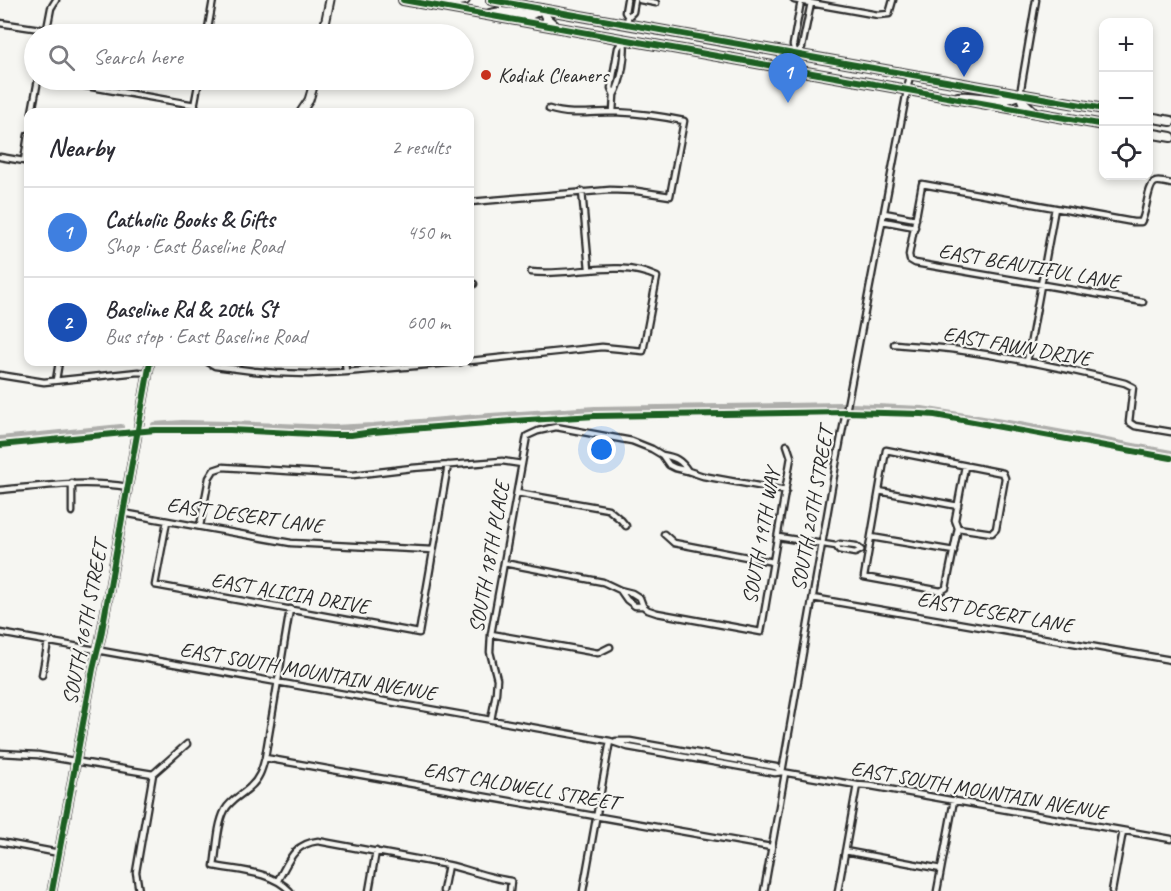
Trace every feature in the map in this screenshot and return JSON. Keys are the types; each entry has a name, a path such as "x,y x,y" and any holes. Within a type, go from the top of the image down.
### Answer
{"main road":[{"path":"325,24 330,0"},
{"path":"402,0 1099,125"},
{"path":"415,2 426,0"},
{"path":"443,0 465,0"},
{"path":"491,0 628,21 796,55 1099,108"},
{"path":"486,15 501,12 530,15 542,9"},
{"path":"542,9 547,19 559,28"},
{"path":"624,39 628,21"},
{"path":"303,108 312,90"},
{"path":"948,98 968,95 1008,100 1020,94"},
{"path":"1020,94 1021,99 1035,113"},
{"path":"1153,118 1171,121"},
{"path":"1153,134 1171,137"},
{"name":"SOUTH 16TH STREET","path":"52,891 149,366"}],"street":[{"path":"48,24 56,0"},
{"path":"209,24 213,0"},
{"path":"627,0 625,12 628,21"},
{"path":"628,21 633,12 635,0"},
{"path":"640,0 656,3"},
{"path":"794,0 878,15 889,14 893,0"},
{"path":"1020,94 1036,0"},
{"path":"796,55 793,45 801,1"},
{"path":"793,70 796,55 802,47 811,3"},
{"path":"0,23 24,28"},
{"path":"797,26 806,27"},
{"path":"614,95 611,88 618,48 624,39"},
{"path":"613,112 614,95 618,87 626,49 624,39"},
{"path":"614,71 621,72"},
{"name":"SOUTH 20TH STREET","path":"764,891 822,544 910,75"},
{"path":"33,108 36,90"},
{"path":"109,90 195,105"},
{"path":"195,108 197,90"},
{"path":"474,202 610,190 670,196 684,121 644,114 561,113 549,109"},
{"path":"0,157 24,161"},
{"path":"883,221 915,227 922,184 1141,222 1145,217 1153,183 1158,181 1171,184"},
{"path":"582,191 589,269"},
{"path":"1027,362 1055,208"},
{"path":"884,213 916,219"},
{"name":"EAST BEAUTIFUL LANE","path":"915,227 909,255 910,260 915,263 1143,302"},
{"path":"474,360 602,346 643,351 657,277 629,269 589,269 544,274 531,272"},
{"name":"EAST FAWN DRIVE","path":"894,344 958,350 1077,371 1125,383 1133,387 1129,422 1135,426 1171,432"},
{"path":"56,380 58,366"},
{"path":"215,366 308,374 415,366"},
{"path":"345,366 346,372"},
{"path":"0,375 39,382 138,372 148,373"},
{"name":"SOUTH 18TH PLACE","path":"491,720 497,679 490,652 491,634 528,435 538,430 556,427 632,441 662,455"},
{"name":"SOUTH 19TH WAY","path":"504,563 603,582 620,590 635,606 643,606 657,613 761,632 791,457 787,445"},
{"path":"958,528 992,533 996,529 1005,478 1003,473 886,450 864,577 941,591 946,588 958,528 955,520 965,466"},
{"path":"662,455 674,457 682,462 688,471"},
{"path":"662,455 669,465 675,468 703,476 786,491"},
{"path":"200,526 209,478 214,470 223,467 354,475 502,461 522,464"},
{"path":"434,550 448,465"},
{"path":"72,483 72,512"},
{"path":"0,490 72,483 102,483 128,487"},
{"path":"879,491 958,506"},
{"path":"517,493 608,509 626,526"},
{"name":"EAST DESERT LANE","path":"123,513 291,543 434,550"},
{"name":"EAST ALICIA DRIVE","path":"167,521 155,585 419,633 434,550"},
{"path":"664,534 674,543 773,562"},
{"path":"778,537 836,546 839,550 847,552 855,553 861,550 868,552"},
{"path":"871,537 954,551"},
{"name":"EAST DESERT LANE","path":"813,598 1171,660"},
{"path":"290,609 261,772 255,781 226,808 221,823 214,866 268,876 278,880 290,891"},
{"name":"EAST SOUTH MOUNTAIN AVENUE","path":"0,633 610,741 630,741 776,767 783,773 954,800 1171,839"},
{"path":"491,634 598,653 610,646"},
{"path":"42,675 48,642"},
{"path":"584,891 610,741"},
{"path":"139,891 136,872 153,774 186,744"},
{"path":"0,753 38,755 153,774"},
{"name":"EAST CALDWELL STREET","path":"265,758 771,847"},
{"path":"838,891 857,785"},
{"path":"937,891 954,800"},
{"path":"1112,891 1123,831"},
{"path":"278,880 298,849 307,843 318,841 467,869 491,878 511,881 510,891"},
{"path":"0,842 59,853"},
{"path":"369,891 376,851"},
{"path":"845,851 940,869"},
{"path":"443,891 448,865"}],"waterway":[{"path":"154,425 182,423 333,428 595,409 843,405"},
{"path":"852,406 922,409 1171,453"},
{"path":"0,439 121,427"}],"cycle path":[{"path":"403,0 1099,124"},
{"path":"491,0 1099,108"},
{"path":"52,891 149,366"},
{"path":"0,445 155,430 230,430 351,435 595,416 846,412 935,415 1171,458"}],"place":[{"name":"Kodiak Cleaners","path":"486,75"},
{"name":"Baseline Rd & 20th St","path":"964,77"},
{"name":"Catholic Books & Gifts","path":"788,103"}]}
